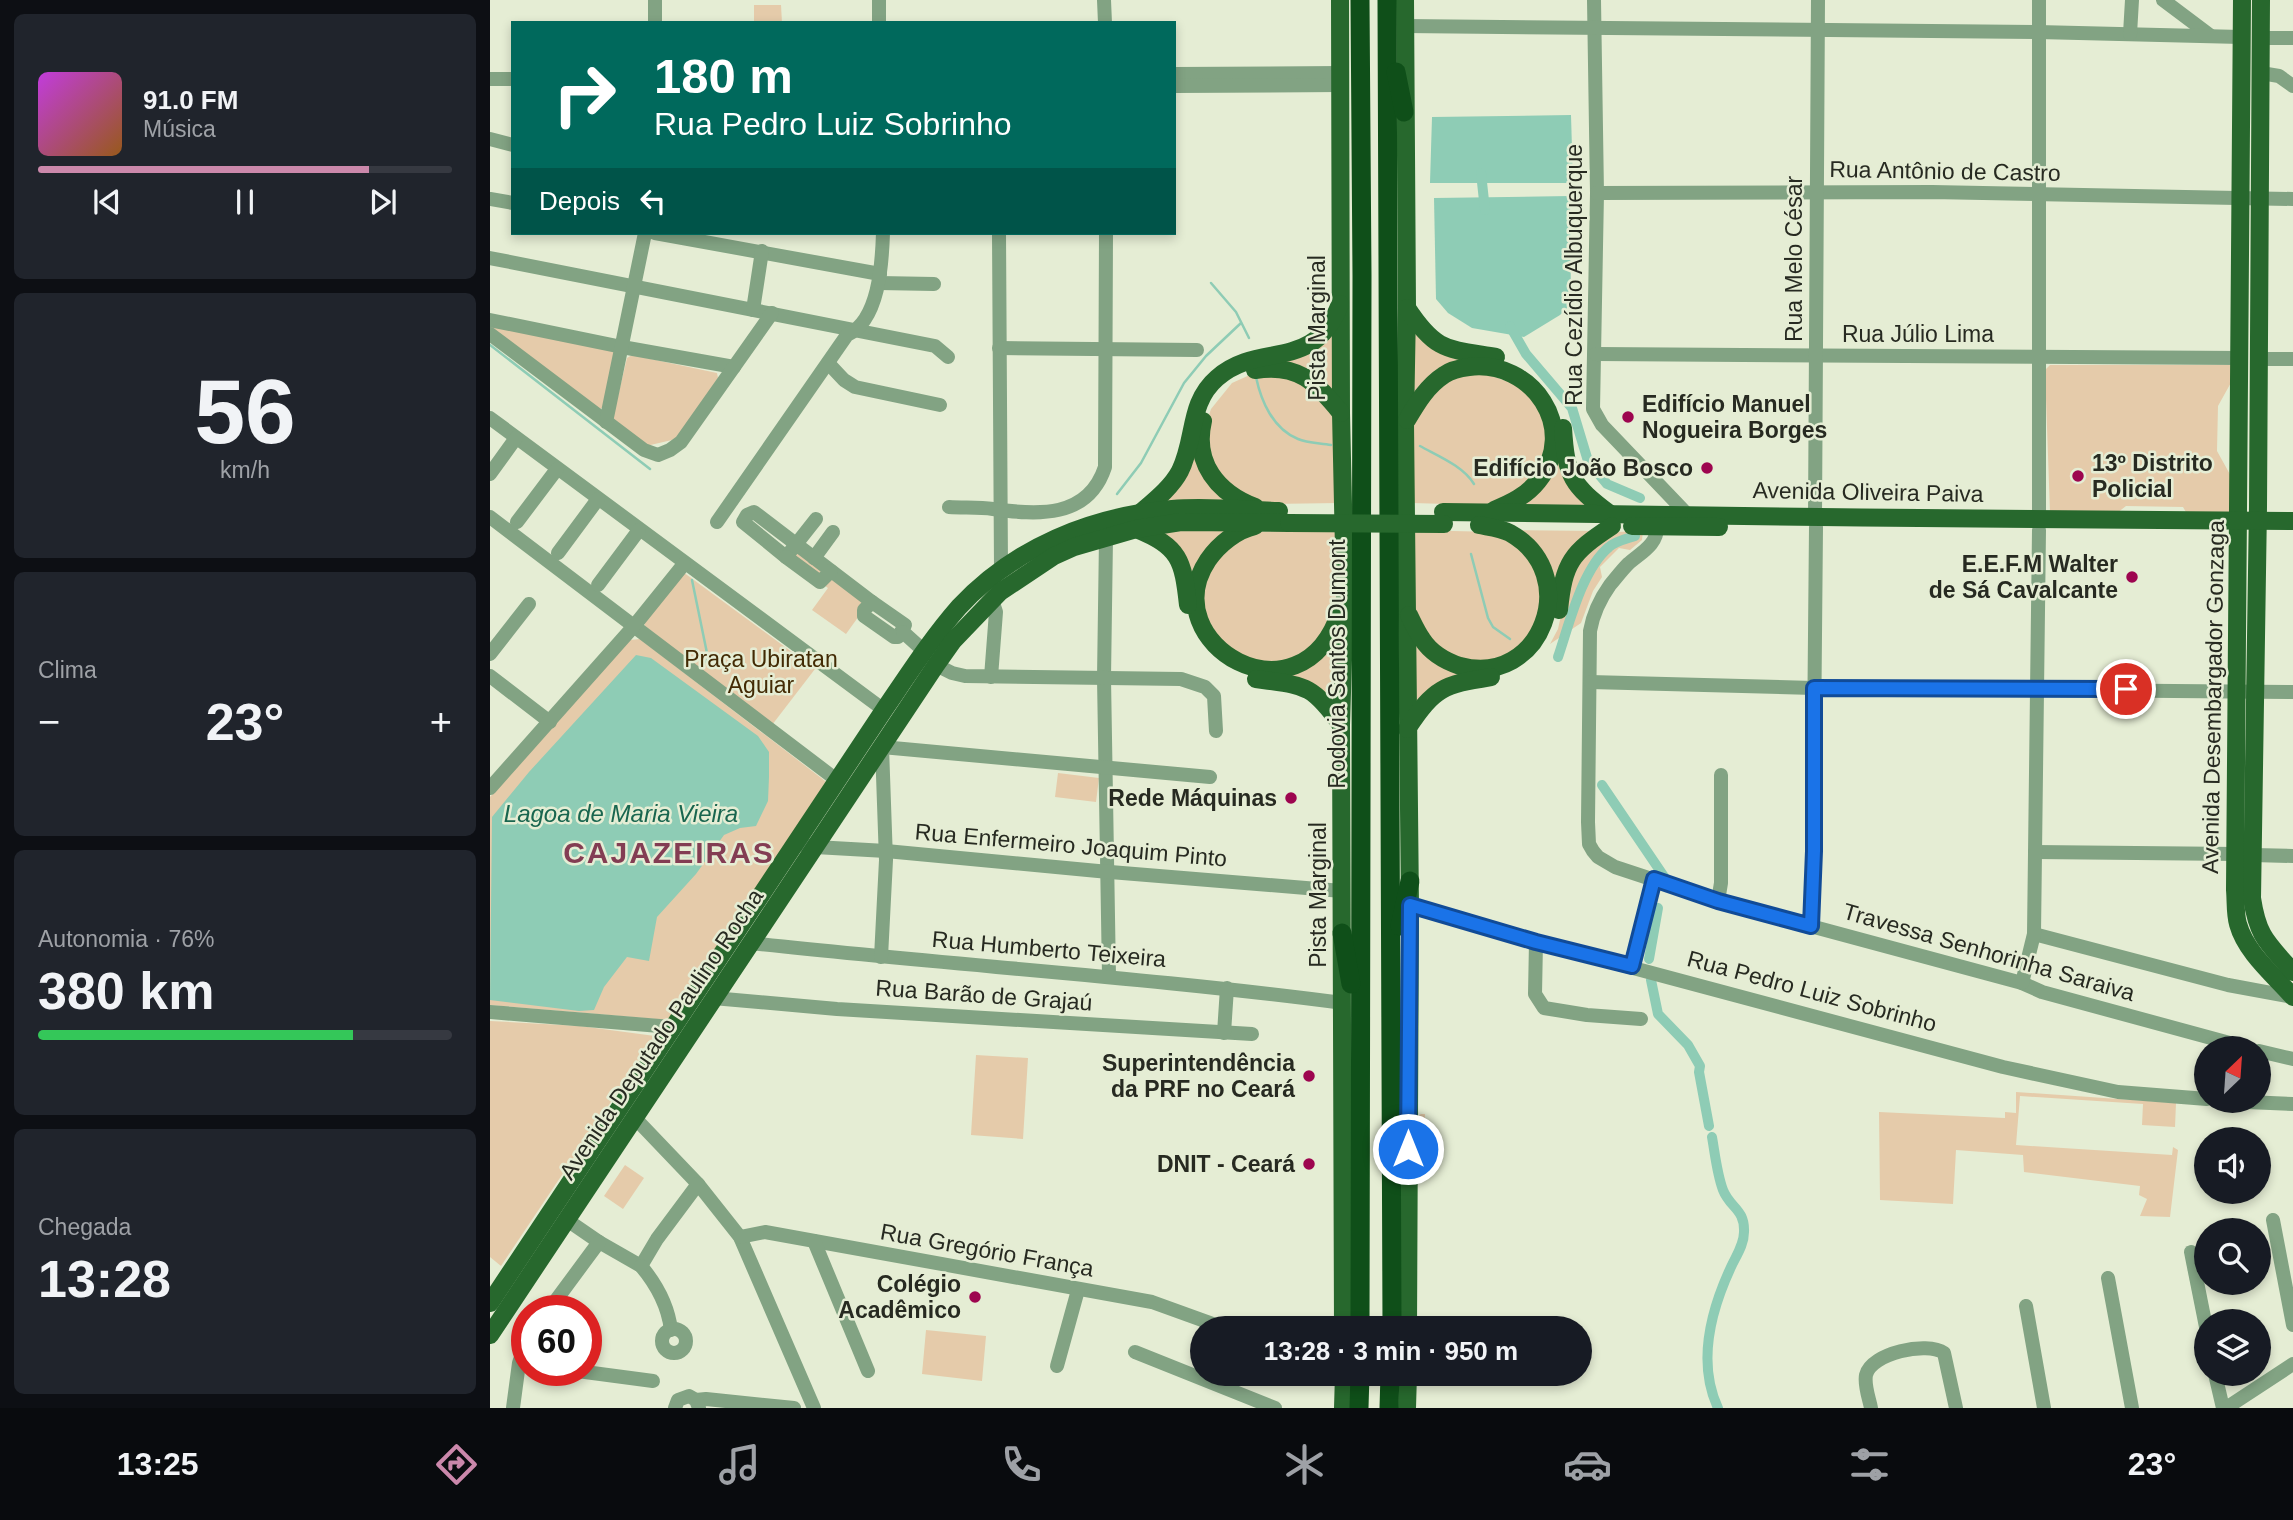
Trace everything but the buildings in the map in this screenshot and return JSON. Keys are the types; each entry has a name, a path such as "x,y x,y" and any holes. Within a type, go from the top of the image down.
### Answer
{"highway":[{"name":"Rodovia Santos Dumont","path":"1360,0 1360,1316"},
{"path":"1387,0 1396,26 1404,112"},
{"path":"1392,1316 1396,26"},
{"path":"1392,950 1410,881"},
{"path":"1342,933 1360,1030"},
{"path":"1348,1316 1360,1266"},
{"path":"1359,1408 1360,1386"},
{"path":"1389,1408 1390,1386"}],"main road":[{"name":"Pista Marginal","path":"1340,0 1345,596 1341,725 1346,1316"},
{"path":"1396,26 1405,0"},
{"name":"Avenida Desembargador Gonzaga","path":"2242,0 2240,198 2258,527 2246,692"},
{"name":"Avenida Desembargador Gonzaga","path":"2262,0 2260,199 2239,526 2246,692 2245,855 2256,922 2264,940 2293,972"},
{"path":"1404,112 1410,881 1408,1316"},
{"path":"1341,725 1324,701 1306,687 1241,676 1212,657 1200,644 1193,628 1187,604 1185,573 1180,561 1168,544 1138,521 1180,470 1196,407 1213,382 1236,365 1291,353 1311,343 1331,325 1343,298"},
{"path":"1407,308 1436,343 1462,353 1507,359 1538,378 1559,409 1565,460 1573,480 1611,520 1571,560 1563,575 1555,624 1540,651 1507,673 1461,681 1442,689 1427,701 1407,729"},
{"path":"1405,423 1433,383 1448,372 1478,366 1515,374 1544,401 1550,415 1553,435 1550,459 1538,481 1525,494 1483,519"},
{"path":"1342,413 1312,381 1301,374 1275,367 1240,374 1212,398 1204,416 1200,443 1206,465 1225,492 1266,517 1223,543 1211,555 1202,569 1198,586 1198,608 1204,629 1217,648 1238,663 1261,670 1277,669 1299,664 1316,653 1334,629 1345,596"},
{"name":"Avenida Deputado Paulino Rocha","path":"490,1303 884,710 930,658 953,641 988,603 1021,576 1054,556 1106,538 1138,521 1173,509 1290,518 1444,518"},
{"name":"Avenida Oliveira Paiva","path":"1444,518 1611,520 1687,514 1815,522"},
{"path":"1407,611 1429,648 1445,660 1463,666 1482,669 1497,666 1514,659 1529,647 1547,616 1547,580 1537,559 1519,540 1483,519"},
{"name":"Avenida Oliveira Paiva","path":"1611,520 1657,526 1815,522 2239,526 2293,533"},
{"name":"Avenida Deputado Paulino Rocha","path":"490,1335 882,747 962,605 1001,569 1062,534 1094,523 1138,521"},
{"name":"Avenida Oliveira Paiva","path":"2258,527 2293,521"},
{"name":"Avenida Desembargador Gonzaga","path":"2245,855 2235,890 2238,925 2253,950 2293,997"},
{"path":"621,1104 634,1117"},
{"path":"1343,1408 1344,1386"},
{"path":"1407,1408 1408,1386"}],"street":[{"path":"655,0 655,21"},
{"path":"879,0 879,21"},
{"path":"1104,0 1105,21"},
{"name":"Rua Cezídio Albuquerque","path":"1594,0 1597,193 1594,409 1596,417 1687,514"},
{"name":"Rua Melo César","path":"1811,926 1818,357 1818,0"},
{"path":"2022,984 2034,934 2039,690 2039,0"},
{"path":"2130,34 2132,0"},
{"path":"2163,0 2211,36"},
{"path":"1396,26 2038,32 2241,37"},
{"path":"2261,38 2293,38"},
{"path":"2260,73 2279,76 2293,86"},
{"path":"1176,74 1341,79"},
{"path":"490,79 511,79"},
{"path":"1176,86 1341,79"},
{"path":"490,139 511,144"},
{"name":"Rua Antônio de Castro","path":"1597,193 1816,192 2293,199"},
{"path":"490,199 511,204"},
{"path":"606,422 645,235"},
{"path":"667,235 762,251 879,279 934,284"},
{"path":"717,522 847,335 858,330 868,313 879,279 883,235"},
{"path":"999,235 1001,569"},
{"path":"948,507 1059,511 1084,498 1099,481 1105,467 1106,235"},
{"path":"753,310 762,251"},
{"path":"490,258 934,346 948,357"},
{"path":"490,334 606,422 652,454 658,455 670,450 690,432 772,313"},
{"path":"490,320 734,367"},
{"path":"999,348 1197,349"},
{"name":"Rua Júlio Lima","path":"1596,354 2293,359"},
{"path":"828,363 855,387 940,405"},
{"path":"490,418 884,710"},
{"path":"490,474 516,438"},
{"path":"517,522 558,469"},
{"path":"558,553 598,499"},
{"path":"831,571 820,582 744,524 747,515 754,512 904,624 902,632 930,658 952,673 991,677 1181,679 1205,687 1214,696 1216,730"},
{"path":"490,518 838,781"},
{"path":"786,557 816,519"},
{"path":"1657,526 1654,540 1626,566 1600,600 1590,631 1589,845 1606,863 1718,901 1721,883 1721,775"},
{"path":"598,585 639,530"},
{"path":"814,558 833,531"},
{"path":"1106,538 1104,678 1109,976"},
{"path":"490,788 634,626 684,564"},
{"path":"988,603 994,606 996,612 991,677"},
{"path":"490,654 529,604"},
{"path":"490,676 550,722"},
{"path":"1590,682 1814,688 2293,692"},
{"path":"881,957 886,851 882,747 1210,777"},
{"name":"Rua Enfermeiro Joaquim Pinto","path":"797,843 815,847 1342,891"},
{"path":"2035,852 2293,856"},
{"path":"1632,966 1654,879"},
{"name":"Travessa Senhorinha Saraiva","path":"1718,901 2204,1036"},
{"name":"Rua Pedro Luiz Sobrinho","path":"1410,905 1536,942 2003,1067 2132,1094 2194,1099"},
{"path":"2034,934 2228,985 2293,997"},
{"path":"1536,942 1535,994 1544,1008 1587,1016 1641,1019"},
{"name":"Rua Humberto Teixeira","path":"750,943 1109,976 1343,1003"},
{"path":"1224,1032 1227,988"},
{"name":"Rua Barão de Grajaú","path":"713,998 837,1009 1252,1034"},
{"path":"490,1012 672,1027"},
{"path":"2272,1054 2293,1059"},
{"path":"2272,1103 2293,1104"},
{"path":"634,1117 698,1184 740,1237 814,1408"},
{"path":"641,1266 657,1239 698,1184"},
{"path":"566,1220 641,1266 662,1295 669,1312 671,1330"},
{"path":"2273,1220 2293,1325"},
{"name":"Rua Gregório França","path":"740,1237 765,1232 1152,1302 1191,1316"},
{"path":"814,1241 868,1371"},
{"path":"560,1295 599,1242"},
{"path":"2191,1252 2202,1309"},
{"path":"2108,1278 2132,1408"},
{"path":"1057,1366 1078,1290"},
{"path":"2026,1306 2044,1408"},
{"path":"1871,1408 1866,1379 1869,1368 1889,1355 1927,1347 1944,1353 1956,1408"},
{"path":"1135,1352 1275,1408"},
{"path":"2218,1386 2224,1408 2293,1364"},
{"path":"602,1374 653,1381"},
{"path":"513,1408 518,1386"},
{"path":"675,1408 681,1398 689,1396 697,1404 706,1399 794,1408"}],"green space":[{"path":"754,5 781,5 782,21 754,21"},
{"path":"1337,319 1337,404 1319,381 1293,366 1264,362 1239,369 1218,384 1204,405 1197,430 1199,457 1212,482 1236,503 1154,505 1165,495 1186,466 1200,408 1209,390 1227,374 1245,365 1254,363 1283,359 1307,350 1324,337"},
{"path":"490,323 615,351 604,406 598,411 490,329"},
{"path":"1415,327 1508,363 1530,375 1545,391 1596,508 1512,507 1539,487 1551,408 1475,360 1410,405"},
{"path":"632,355 717,373 718,378 680,436 646,446 614,423 613,417 627,358"},
{"path":"2050,365 2233,365 2233,379 2218,406 2217,451 2232,478 2232,512 2187,514 2183,507 2126,506 2117,513 2050,512 2045,370"},
{"path":"1472,369 1529,389 1548,429 1544,463 1514,497 1483,505 1412,503 1410,431 1429,391"},
{"path":"1252,374 1295,376 1334,414 1339,503 1268,504 1238,494 1209,461 1208,418 1211,409 1232,383"},
{"path":"1235,528 1203,559 1192,592 1198,623 1216,650 1244,668 1276,673 1308,662 1338,631 1338,712 1324,695 1309,685 1293,679 1243,671 1227,664 1205,643 1193,619 1183,556 1177,546 1155,531"},
{"path":"1338,529 1337,604 1313,650 1270,666 1226,650 1203,611 1201,599 1209,566 1249,532"},
{"path":"1411,530 1495,532 1514,541 1540,573 1542,616 1517,652 1475,664 1436,648 1413,614"},
{"path":"1512,530 1597,531 1579,544 1568,558 1561,573 1552,620 1546,635 1535,650 1519,663 1504,670 1457,679 1442,686 1426,697 1411,715 1412,632 1423,647 1437,659 1461,671 1485,672 1508,666 1528,652 1543,633 1552,611 1553,586 1541,555"},
{"path":"1643,531 1642,540 1630,550 1619,548 1600,567 1602,577 1593,591 1581,623 1550,644 1558,629 1572,566 1616,532"},
{"path":"797,549 869,602 846,634 812,610 828,588 789,560"},
{"name":"Praça Ubiratan Aguiar","path":"683,572 815,669 772,725 645,626 643,620"},
{"name":"Lagoa de Maria Vieira","path":"640,639 829,784 668,1020 490,1005 490,797 630,640"},
{"path":"1058,773 1099,778 1096,802 1055,797"},
{"path":"490,1021 580,1026 655,1036 501,1266 490,1257"},
{"path":"976,1055 1028,1058 1023,1139 971,1135"},
{"path":"2016,1092 2176,1103 2175,1127 2142,1125 2143,1104 2020,1096 2016,1145 2172,1155 2173,1147 2178,1150 2170,1217 2140,1216 2147,1199 2139,1195 2140,1186 2024,1172 2023,1155 1956,1150 1953,1204 1880,1200 1879,1112 2005,1118 2005,1112 2016,1113"},
{"path":"1425,1114 1422,1176 1412,1175 1412,1121"},
{"path":"625,1165 644,1178 623,1209 604,1196"},
{"path":"926,1330 986,1336 982,1381 922,1374"}],"water":[{"path":"1571,115 1573,183 1430,183 1432,117"},
{"path":"1570,196 1571,304 1560,315 1524,337 1472,328 1448,313 1436,299 1434,198"},
{"name":"Lagoa de Maria Vieira","path":"636,655 651,658 758,736 769,752 768,801 756,826 740,828 724,835 696,874 657,917 649,961 627,957 604,987 594,1010 579,1011 490,1000 492,817 529,772"}],"waterway":[{"path":"1481,173 1485,210"},
{"path":"1211,283 1236,312 1249,338"},
{"path":"1117,494 1141,463 1184,383 1206,356 1241,323"},
{"path":"1510,326 1526,354 1572,408 1588,461 1607,484 1640,498"},
{"path":"490,345 650,469"},
{"path":"1256,377 1265,405 1282,428 1302,440 1331,445"},
{"path":"1420,446 1457,467 1474,484"},
{"path":"1558,657 1591,569 1609,547 1635,536"},
{"path":"1471,554 1488,618 1493,627 1510,639"},
{"path":"692,580 708,658 706,662"},
{"path":"1602,785 1665,878"},
{"path":"1649,959 1658,908"},
{"path":"1651,980 1658,1014 1688,1045 1700,1066 1709,1126"},
{"path":"1712,1137 1723,1190 1740,1213 1744,1224 1744,1237 1718,1301 1709,1337 1708,1373 1718,1408"}],"place":[{"name":"Edifício Manuel Nogueira Borges","path":"1628,417"},
{"name":"Edifício João Bosco","path":"1707,468"},
{"name":"13º Distrito Policial","path":"2078,476"},
{"name":"E.E.F.M Walter de Sá Cavalcante","path":"2132,577"},
{"name":"Rede Máquinas","path":"1291,798"},
{"name":"Superintendência da PRF no Ceará","path":"1309,1076"},
{"name":"DNIT - Ceará","path":"1309,1164"},
{"name":"Colégio Acadêmico","path":"975,1297"}],"district":[{"name":"CAJAZEIRAS","path":"669,852"}],"route":[{"path":"1408,1149 1410,905 1536,942 1632,966 1654,879 1718,901 1811,926 1814,688 2126,689"}]}
